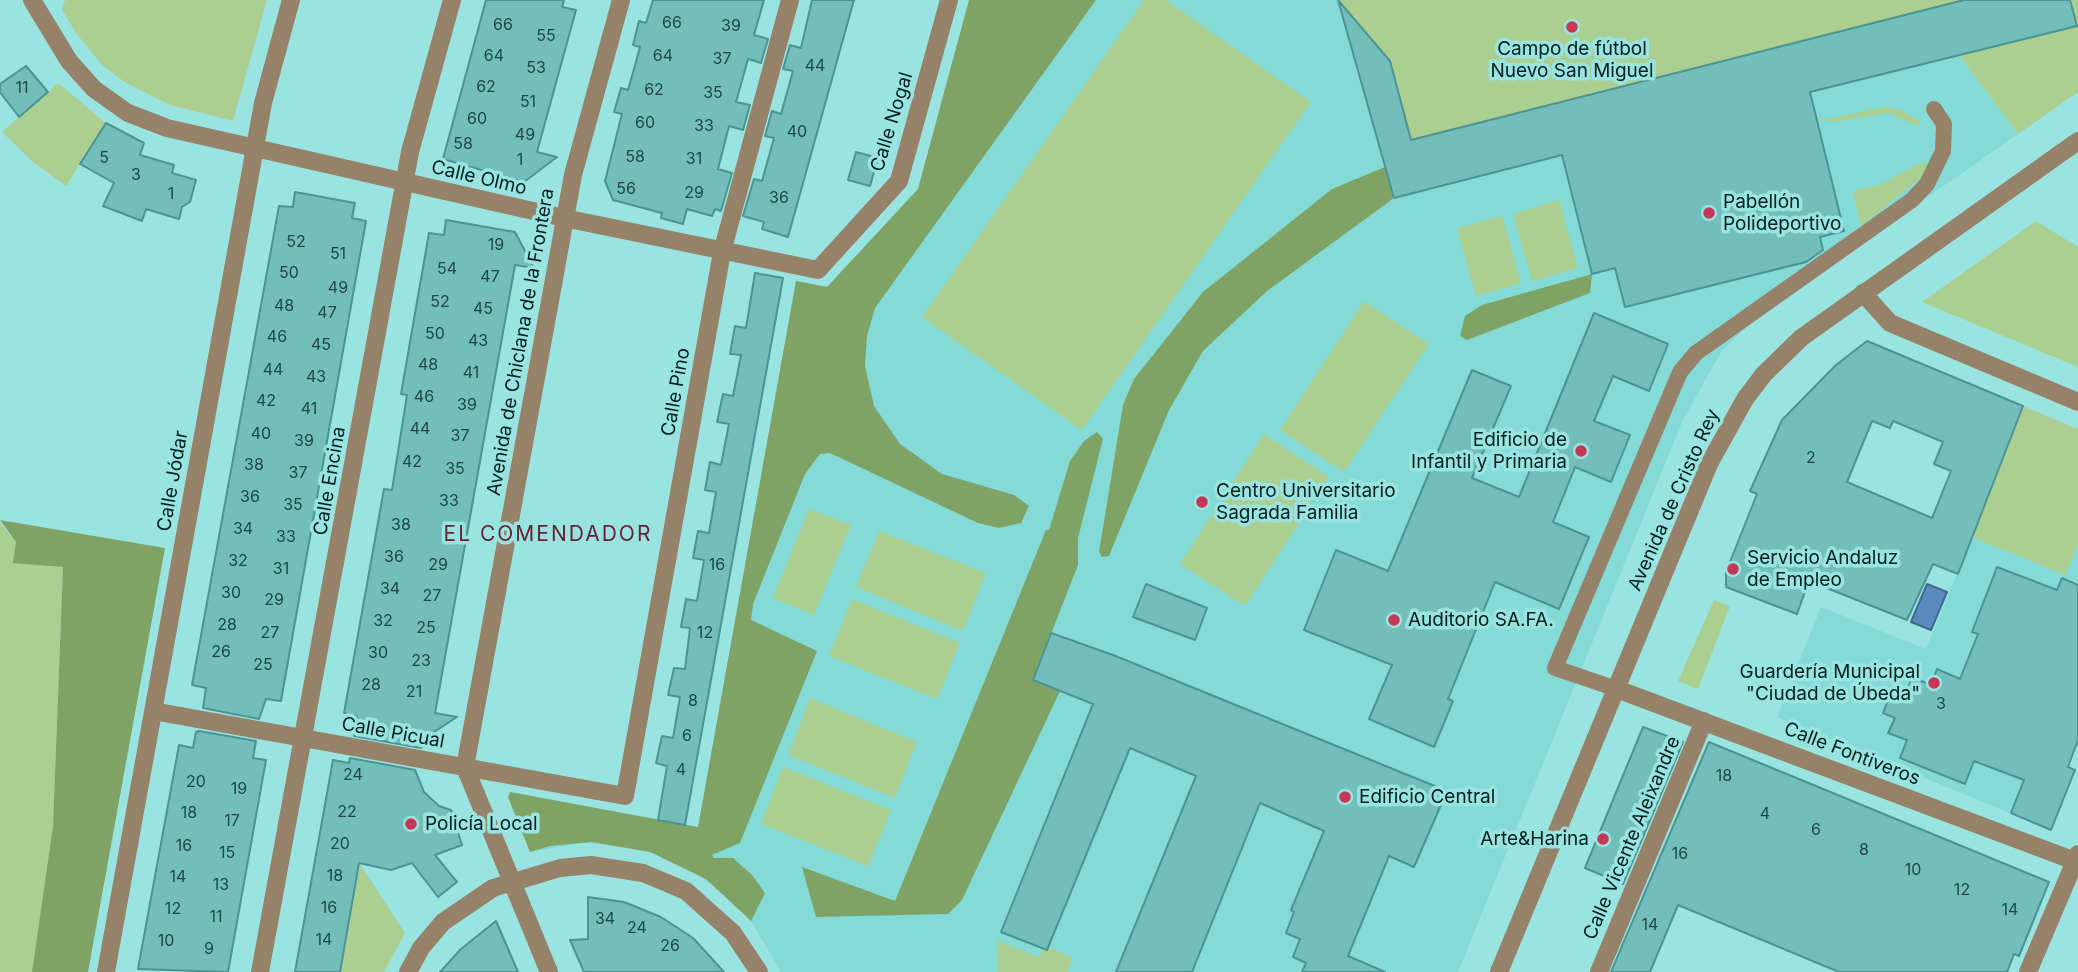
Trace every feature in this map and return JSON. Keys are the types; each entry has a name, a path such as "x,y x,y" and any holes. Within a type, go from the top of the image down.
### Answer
{"street":[{"name":"Calle Jódar","path":"106,972 263,103 291,0"},
{"name":"Calle Encina","path":"260,972 410,152 452,0"},
{"name":"Avenida de Chiclana de la Frontera","path":"466,767 564,218 621,0"},
{"name":"Calle Pino","path":"625,796 722,252 790,0"},
{"name":"Calle Nogal","path":"818,270 900,181 949,0"},
{"name":"Calle Olmo","path":"37,3 69,61 94,89 128,113 167,128 564,218 818,270"},
{"name":"Avenida de Cristo Rey","path":"1499,972 1614,688 1709,464 1738,410 1781,356 1863,293 2078,141"},
{"path":"1863,293 1891,323 2078,402"},
{"name":"Calle Fontiveros","path":"1614,688 2077,858"},
{"name":"Calle Picual","path":"153,711 625,796"},
{"name":"Calle Vicente Aleixandre","path":"1599,972 1704,721"},
{"path":"466,767 549,972"},
{"path":"2028,972 2077,858"},
{"path":"408,972 421,948 443,922 493,888 560,868 591,865 620,867 665,880 707,907 733,933 759,972"}],"lane":[{"path":"1614,688 1555,668 1679,372 1696,353 1912,200 1927,184 1943,151 1944,124 1934,109"}],"shaded area":[{"name":"Centro Universitario Sagrada Familia","path":"969,0 1339,0 1347,33 1959,55 2018,134 1760,314 1721,352 1683,420 1458,972 781,972 751,921 727,896 691,870 659,855 615,844 581,843 530,852 508,797 510,792 698,827 796,281 827,287 918,189"},
{"name":"Guardería Municipal \"Ciudad de Úbeda\"","path":"1972,537 2065,574 2078,545 2078,740 2068,766 2075,770 2051,830 1777,717 1821,607 1926,649"},
{"path":"1927,584 1947,592 1931,630 1911,622"}],"green space":[{"path":"65,0 267,0 233,121 170,105 126,83 102,65 76,33 62,10"},
{"path":"969,0 1096,0 875,308 867,336 865,366 874,406 900,444 942,474 1014,495 1029,506 1021,523 999,528 978,523 830,453 820,454 805,474 753,604 751,620 817,651 740,843 712,855 714,858 733,858 752,875 765,893 751,921 706,879 650,852 591,842 550,846 530,852 508,797 510,792 698,827 796,281 827,287 918,189"},
{"path":"1144,0 1166,0 1311,102 1082,430 922,317"},
{"path":"1339,0 2078,0 2078,92 2018,134 1959,55 1394,198"},
{"path":"58,83 106,123 66,186 33,162 2,132"},
{"path":"1884,107 1902,110 1922,123 1918,126 1889,113 1831,122 1817,121"},
{"path":"1923,162 1928,166 1923,176 1861,226 1853,191 1879,185"},
{"path":"1385,167 1394,198 1267,291 1203,351 1169,410 1109,556 1102,557 1099,552 1123,405 1134,379 1203,292 1332,189"},
{"path":"1559,200 1578,268 1532,281 1513,214"},
{"path":"1502,216 1521,283 1476,296 1457,228"},
{"path":"2036,221 2078,247 2078,367 1922,302"},
{"path":"1592,274 1590,293 1467,340 1460,336 1465,316 1482,305"},
{"path":"1364,301 1429,344 1344,472 1280,430"},
{"path":"2023,406 2078,429 2078,545 2065,575 1972,537"},
{"path":"1097,432 1103,439 1078,538 1078,565 1033,680 1060,691 962,900 948,914 816,917 802,867 895,901 1046,530 1049,530 1070,461 1084,441"},
{"path":"1264,434 1329,477 1245,606 1180,564"},
{"path":"809,509 851,525 814,615 773,598"},
{"path":"0,520 165,548 88,972 32,972 53,826 63,567 13,563 16,542"},
{"path":"0,523 16,542 63,567 53,826 32,972 0,972"},
{"path":"879,531 986,573 963,631 856,587"},
{"path":"852,599 960,643 937,699 829,656"},
{"path":"1714,600 1730,606 1698,689 1678,681"},
{"path":"810,698 917,742 895,798 788,755"},
{"path":"783,767 891,810 868,866 761,824"},
{"path":"360,864 405,933 384,972 340,972"},
{"path":"997,940 1039,957 1043,948 1047,950 1048,947 1073,958 1067,972 998,972"}],"building":[{"path":"486,0 564,0 562,7 576,10 537,152 557,157 524,182 443,159"},
{"path":"653,0 764,0 754,35 768,39 761,63 748,59 736,102 750,105 743,130 729,126 718,169 732,173 721,211 715,209 712,216 687,209 683,224 661,218 662,213 613,200 605,181 622,114 614,112 621,88 628,90 634,69 640,47 633,45 639,21 646,23"},
{"path":"812,0 854,0 788,237 762,229 764,222 743,216 754,179 762,181 774,138 765,136 772,111 781,114 793,71 783,69 790,45 801,48"},
{"path":"1338,0 1390,61 1411,140 1964,0 2070,0 2077,26 1810,92 1844,231 1820,237 1823,250 1806,262 1625,307 1615,268 1592,274 1562,155 1394,198"},
{"path":"26,66 48,92 19,117 0,92 0,84"},
{"path":"106,123 144,143 140,155 174,165 172,173 196,180 190,202 182,207 179,219 146,209 142,221 103,206 114,183 80,164"},
{"path":"856,152 878,158 870,186 848,180"},
{"path":"295,192 355,203 352,218 366,221 281,701 266,699 259,719 203,708 206,688 192,685 279,206 293,207"},
{"path":"446,220 515,232 534,268 515,265 435,713 457,717 434,732 421,748 354,736 357,716 344,713 384,489 392,490 407,395 401,394 429,233 444,235"},
{"path":"755,273 783,278 685,825 658,820 667,766 656,763 662,736 673,738 680,697 668,695 674,668 685,669 690,628 681,627 686,599 697,601 704,560 693,558 698,531 709,533 716,492 705,490 710,462 721,465 729,424 717,422 723,394 733,396 741,355 730,354 735,326 746,328"},
{"path":"1594,313 1668,344 1649,391 1613,376 1594,421 1630,435 1611,482 1575,467 1553,522 1589,537 1559,609 1495,582 1448,699 1453,701 1434,747 1369,719 1392,665 1304,630 1336,550 1388,571 1472,370 1511,386 1472,478 1519,497"},
{"path":"1867,341 2023,406 1958,574 1933,564 1907,620 1809,581 1797,614 1726,587 1726,572 1757,494 1750,491 1782,420 1836,365","holes":["1872,421 1890,428 1893,421 1943,442 1934,464 1951,471 1932,518 1847,482"]},
{"path":"1997,567 2057,590 2062,578 2078,585 2078,740 2068,767 2075,770 2051,830 2011,813 2024,780 1974,761 1965,784 1900,758 1907,740 1888,733 1895,718 1883,713 1893,687 1906,693 1912,677 1931,685 1937,669 1960,679 1978,634 1972,632"},
{"path":"1146,584 1207,608 1195,640 1133,617"},
{"path":"1051,633 1113,655 1447,791 1414,867 1389,856 1348,956 1385,972 1302,972 1306,963 1293,957 1300,939 1286,933 1294,912 1291,910 1324,831 1260,803 1192,972 1116,972 1196,776 1130,748 1047,950 1001,932 1093,704 1033,680"},
{"path":"1643,727 1683,742 1623,884 1585,868"},
{"path":"196,732 256,741 253,758 266,760 228,972 138,969 179,745 193,748"},
{"path":"1709,742 2049,882 2019,956 2014,954 2007,972 1839,972 1678,905 1650,972 1611,972"},
{"path":"350,758 415,770 424,792 439,806 451,810 462,845 435,855 457,882 438,897 412,863 391,870 359,863 340,972 295,972 333,760 349,763"},
{"path":"588,897 624,902 661,917 693,938 724,972 584,972 570,940 588,939"},
{"path":"496,921 518,972 440,972 461,949"}],"place":[{"name":"Campo de fútbol Nuevo San Miguel","path":"1572,27"},
{"name":"Pabellón Polideportivo","path":"1709,213"},
{"name":"Edificio de Infantil y Primaria","path":"1581,451"},
{"name":"Centro Universitario Sagrada Familia","path":"1202,502"},
{"name":"Servicio Andaluz de Empleo","path":"1733,569"},
{"name":"Auditorio SA.FA.","path":"1394,620"},
{"name":"Guardería Municipal \"Ciudad de Úbeda\"","path":"1934,683"},
{"name":"Edificio Central","path":"1345,797"},
{"name":"Policía Local","path":"411,824"},
{"name":"Arte&Harina","path":"1603,839"}],"district":[{"name":"EL COMENDADOR","path":"548,535"}]}
